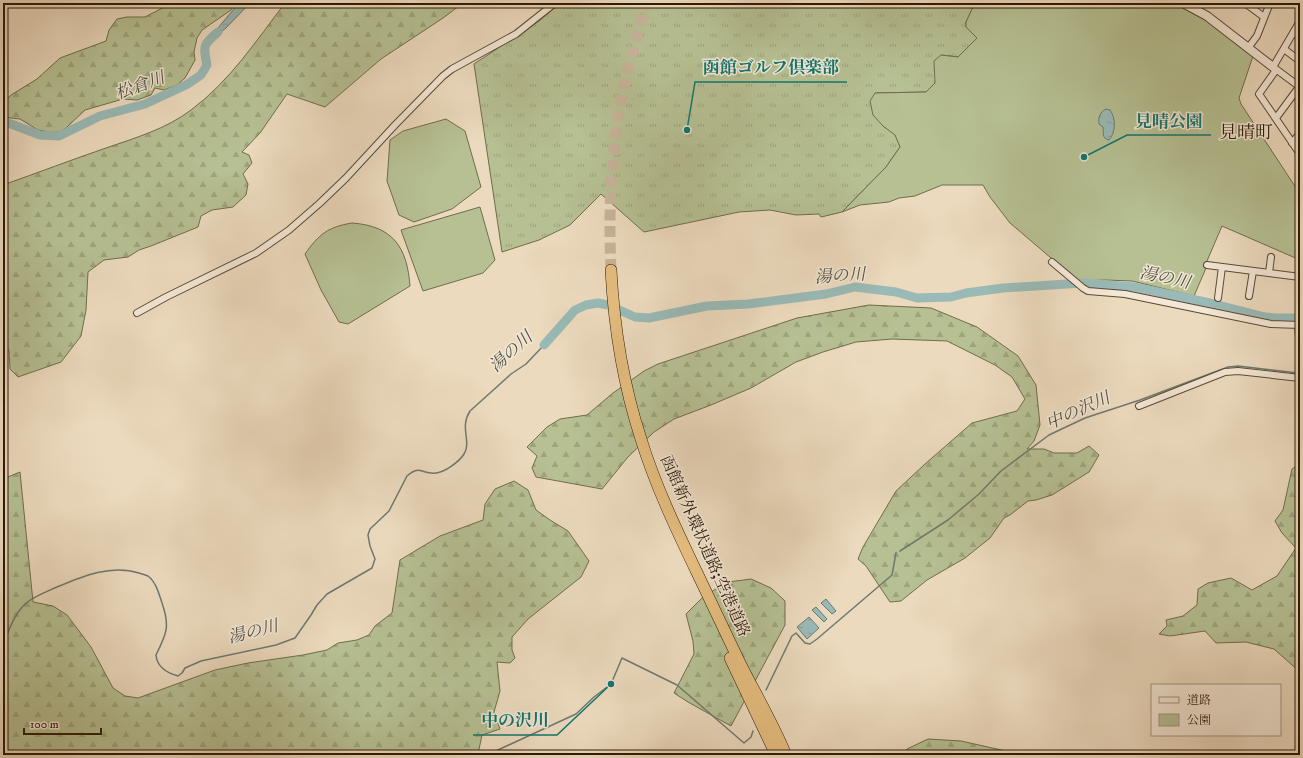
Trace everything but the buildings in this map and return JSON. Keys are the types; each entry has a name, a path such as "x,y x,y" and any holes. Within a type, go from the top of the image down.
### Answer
{"highway":[{"name":"函館新外環状道路;空港道路","path":"608,270 617,363 627,406 649,477 685,561 776,755"},
{"name":"函館新外環状道路;空港道路","path":"613,319 631,405 641,440 654,476 668,511 690,558 786,755"}],"street":[{"path":"137,313 166,297 196,284 256,253 272,243 320,203 346,178 442,76 516,34 555,3"},
{"path":"1183,3 1191,5 1207,16 1300,87 1276,118"},
{"path":"1245,3 1264,17"},
{"path":"1248,48 1257,36 1270,3"},
{"path":"1300,21 1275,68 1259,94 1300,154"},
{"path":"1284,49 1300,60"},
{"path":"1292,143 1300,132"},
{"path":"1269,273 1270,257"},
{"path":"1052,262 1083,288 1095,292 1125,294 1165,301 1271,324 1299,325 1300,350"},
{"path":"1208,265 1300,277"},
{"path":"1218,298 1222,267"},
{"path":"1249,296 1253,271"},
{"path":"1139,406 1225,372 1238,371 1300,378"}],"green space":[{"path":"172,3 236,3 231,10 202,30 197,38 194,52 195,60 185,78 177,85 164,90 155,88 151,95 137,100 123,99 85,110 66,128 59,132 38,130 20,119 3,117 3,103 11,95 37,79 60,58 106,41 109,30 117,19 127,17 145,17"},
{"path":"285,3 463,3 381,59 325,107 287,94 260,133 242,152 249,155 252,163 243,174 248,184 246,195 233,207 212,210 201,216 198,227 139,250 128,257 104,260 88,272 86,310 81,336 61,362 18,377 10,369 9,351 3,339 3,185 139,137 161,128 181,117 205,99 242,60"},
{"path":"560,3 980,3 973,7 966,22 966,27 977,38 958,57 941,55 935,83 926,92 875,93 883,126 896,135 900,147 886,167 842,212 821,217 819,214 796,215 770,210 739,212 644,232 601,194 570,225 539,240 502,252 474,64 539,21"},
{"path":"980,3 1174,3 1200,15 1253,56 1239,98 1241,104 1300,194 1300,260 1222,226 1194,296 1132,281 1078,281 1010,223 990,197 983,185 942,185 915,196 899,198 889,202 860,205 842,212 886,167 900,147 895,135 883,126 873,115 870,101 875,93 926,92 935,83 934,61 941,55 958,57 977,38 966,27 966,22 973,7"},
{"path":"446,119 465,131 481,187 452,209 414,222 399,215 387,181 390,140 403,131"},
{"path":"480,207 495,260 483,273 423,291 401,230"},
{"path":"352,223 378,229 388,234 395,241 405,260 410,286 348,324 339,322 321,290 305,254 315,241 325,232 336,227"},
{"path":"869,305 931,308 977,327 1018,356 1036,385 1040,425 1034,441 1027,449 1044,449 1054,453 1077,453 1089,446 1099,455 1089,472 1052,495 1028,501 1004,518 990,538 965,558 927,580 901,601 890,602 866,566 858,559 863,547 896,491 972,423 1017,411 1025,399 1012,377 995,365 947,341 892,339 856,342 796,362 751,388 674,419 654,432 628,457 602,489 536,477 532,468 537,456 527,447 547,427 560,419 587,415 613,393 644,371 658,364 797,318"},
{"path":"1300,464 1300,672 1274,649 1246,642 1216,643 1205,631 1170,636 1159,634 1167,626 1166,620 1183,616 1197,605 1198,589 1208,583 1231,578 1252,590 1277,576 1296,548 1282,533 1275,521 1283,510 1292,469"},
{"path":"20,472 33,602 53,606 67,615 91,647 113,688 125,696 138,698 215,670 327,650 338,643 357,640 369,635 375,626 392,613 400,560 440,536 483,520 485,504 495,489 514,481 528,490 536,510 568,531 589,561 581,577 528,619 512,637 512,650 515,658 510,663 497,662 500,691 494,712 500,729 482,735 478,754 476,755 3,755 3,479"},
{"path":"751,579 771,588 785,601 785,625 731,726 674,693 694,654 693,641 686,614 704,596 728,582"},
{"path":"928,739 961,741 1024,755 903,755 907,749"}],"water":[{"path":"239,3 250,3 225,29 206,42"},
{"path":"1106,109 1110,110 1112,113 1114,121 1113,133 1109,140 1104,137 1103,127 1099,124 1100,115"},
{"path":"826,599 836,611 832,614 821,603"},
{"path":"816,607 827,619 824,622 812,610"},
{"path":"809,617 819,628 807,639 797,627"}],"waterway":[{"name":"松倉川","path":"3,121 40,135 59,136 100,116 145,104 186,85 201,75 207,65 205,46 218,32"},
{"name":"湯の川","path":"544,345 575,310 586,305 598,303 608,305 635,317 649,318 707,306 748,304 826,294 855,287 896,292 917,298 951,297 966,293 1003,288 1083,283 1134,287 1210,303 1265,317 1300,318"},
{"name":"湯の川","path":"3,644 18,613 25,604 32,599 40,594 87,575 97,572 118,570 139,573 147,576 155,585 167,624 163,641 156,655 160,666 174,675 178,676 185,668 201,661 276,645 295,638 317,605 327,594 372,568 375,559 368,535 370,529 389,511 407,476 418,470 431,473 440,472 452,466 459,460 466,449 467,444 465,429 467,417 470,411 511,374 526,364 544,345"},
{"name":"中の沢川","path":"900,551 948,520 979,494 1001,471 1049,435 1085,418 1140,400 1228,367 1238,366 1298,373"},
{"name":"中の沢川","path":"766,690 792,636 796,633 805,643 810,644 817,639 892,575 896,553"},
{"name":"中の沢川","path":"487,755 576,714 611,684 622,658 677,685 744,743 751,737 753,731"}],"tunnel":[{"path":"611,270 610,220 612,171 617,122 627,73 647,3"}],"place":[{"name":"函館ゴルフ倶楽部","path":"687,130"},
{"name":"見晴公園","path":"1084,157"},
{"name":"中の沢川","path":"611,684"}],"district":[{"name":"見晴町","path":"1246,133"}]}
